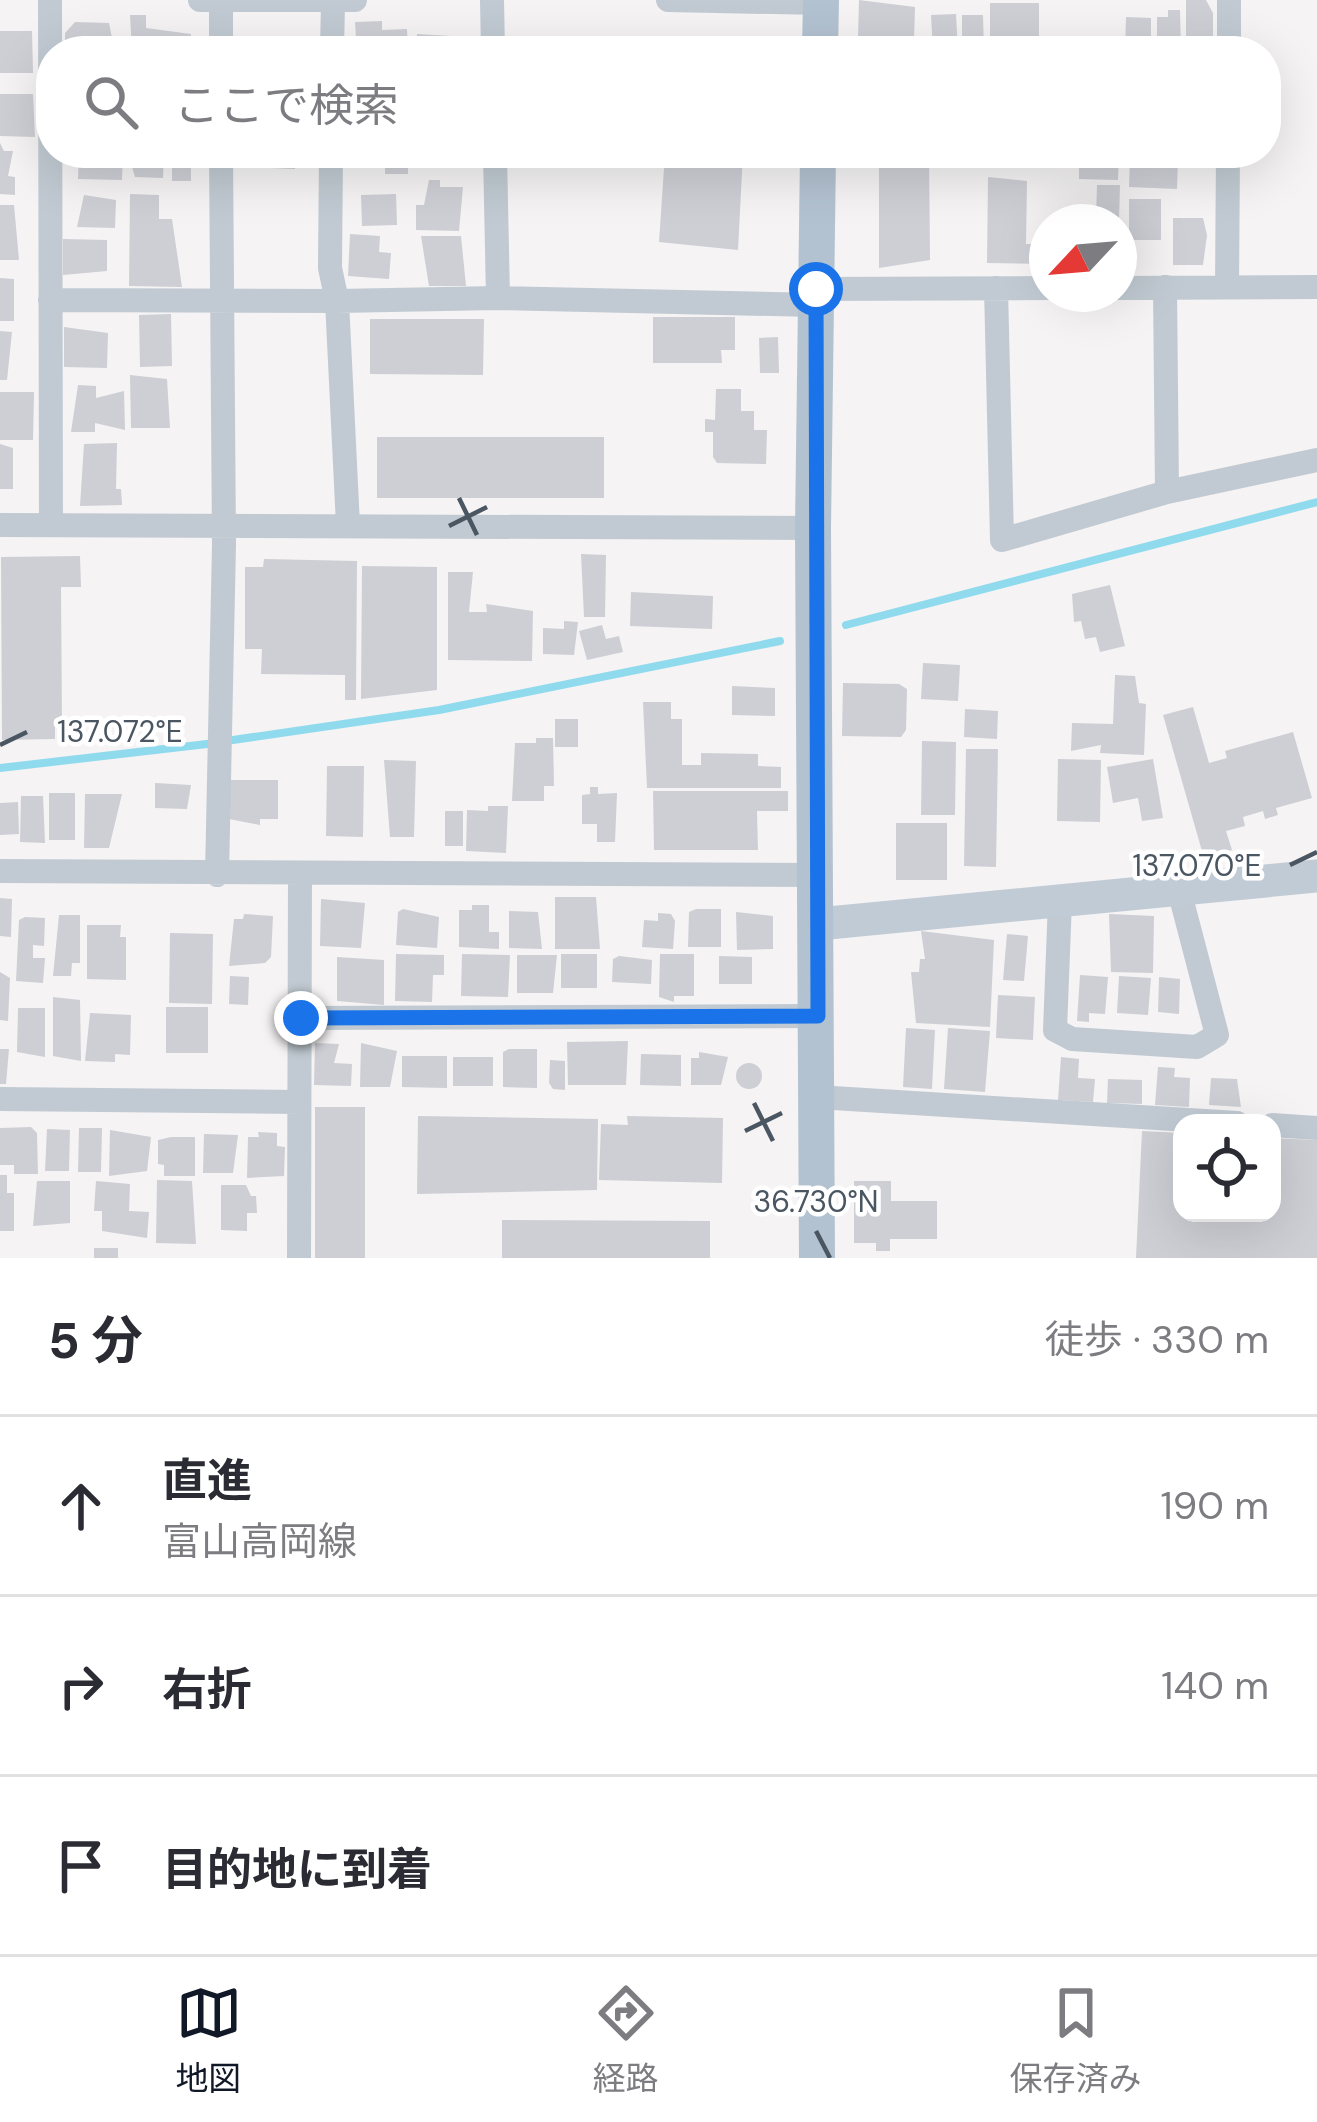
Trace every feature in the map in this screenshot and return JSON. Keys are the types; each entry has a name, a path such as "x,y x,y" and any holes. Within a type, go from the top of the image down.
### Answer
{"main road":[{"path":"820,36 821,2"},
{"path":"817,1258 813,528 818,168"}],"street":[{"path":"50,0 50,36"},
{"path":"200,0 355,0"},
{"path":"221,0 221,36"},
{"path":"492,0 493,36"},
{"path":"668,0 821,2"},
{"path":"1228,36 1229,0"},
{"path":"332,36 333,1"},
{"path":"50,168 51,525"},
{"path":"218,874 221,168"},
{"path":"332,168 330,268 337,301 348,525"},
{"path":"495,168 498,298"},
{"path":"1227,287 1228,168"},
{"path":"1165,287 1167,492"},
{"path":"1137,288 1317,287"},
{"path":"996,288 1002,540 1167,492 1317,460"},
{"path":"50,300 816,297 1029,288"},
{"path":"0,525 813,528"},
{"path":"0,871 817,875"},
{"path":"299,1258 300,874"},
{"path":"818,924 1317,876"},
{"path":"1060,901 1055,1030 1072,1039 1197,1047 1217,1035 1179,890"},
{"path":"301,1018 818,1016"},
{"path":"817,1097 1173,1119"},
{"path":"0,1099 299,1102"},
{"path":"1281,1126 1317,1128"}],"building":[{"path":"859,0 915,7 914,36 858,36"},
{"path":"1186,0 1206,0 1213,13 1213,36 1186,36"},
{"path":"990,3 1039,3 1039,36 990,36"},
{"path":"1168,10 1180,10 1181,36 1157,36 1157,17 1168,17"},
{"path":"956,14 957,36 932,36 931,15"},
{"path":"130,15 146,15 146,28 191,34 191,36 131,36"},
{"path":"962,15 983,15 984,36 962,36"},
{"path":"1126,17 1151,18 1151,36 1125,36"},
{"path":"382,21 382,30 407,29 407,36 356,36 355,22"},
{"path":"75,22 109,23 112,36 65,36"},
{"path":"0,31 32,31 33,73 0,73"},
{"path":"0,94 33,94 35,137 0,136"},
{"path":"0,143 4,151 13,151 8,176 15,177 15,195 0,194"},
{"path":"78,168 122,168 122,180 78,179"},
{"path":"132,168 163,168 163,178 135,177"},
{"path":"172,168 191,168 191,181 172,181"},
{"path":"385,168 408,168 408,174 385,174"},
{"path":"664,168 742,168 738,250 659,242"},
{"path":"879,168 929,168 930,260 879,268"},
{"path":"1079,168 1118,168 1118,180 1079,179"},
{"path":"1130,168 1178,168 1177,189 1129,187"},
{"path":"988,177 1027,181 1029,264 987,263"},
{"path":"429,180 440,180 440,187 463,187 459,231 416,230 416,205 424,205"},
{"path":"1097,185 1120,185 1119,204 1096,204"},
{"path":"130,194 159,195 159,219 172,219 182,287 129,286"},
{"path":"396,194 397,225 362,226 361,195"},
{"path":"84,195 116,200 115,228 77,227"},
{"path":"1129,199 1161,199 1161,240 1137,240 1137,204 1129,204"},
{"path":"0,205 14,205 19,260 0,260"},
{"path":"1173,218 1203,218 1207,235 1203,265 1173,265"},
{"path":"350,234 380,236 379,252 391,253 389,279 348,276"},
{"path":"421,236 461,236 466,286 429,286"},
{"path":"63,239 107,240 107,271 63,275"},
{"path":"0,278 14,279 14,321 0,321"},
{"path":"171,314 172,366 140,367 139,315"},
{"path":"653,317 735,317 735,350 721,350 722,363 653,363"},
{"path":"370,319 484,319 483,375 370,374"},
{"path":"64,327 108,333 107,368 64,367"},
{"path":"0,331 12,332 7,380 0,380"},
{"path":"778,337 779,373 760,373 759,338"},
{"path":"130,375 167,379 170,428 131,428"},
{"path":"78,385 96,386 96,398 124,391 125,430 95,423 95,432 71,432"},
{"path":"716,389 741,389 741,411 754,411 754,430 767,430 766,464 717,463 713,457 713,432 705,432 705,419 715,420"},
{"path":"0,392 34,392 33,440 0,440"},
{"path":"377,437 604,437 604,498 377,498"},
{"path":"117,443 116,489 121,489 122,505 80,506 84,444"},
{"path":"0,444 13,448 13,489 0,489"},
{"path":"581,554 606,555 605,617 584,617"},
{"path":"80,556 81,587 61,587 62,728 55,727 55,739 2,740 1,557"},
{"path":"264,559 357,561 356,700 345,700 345,675 261,674 262,649 245,649 245,567 263,567"},
{"path":"362,566 437,567 437,690 361,699"},
{"path":"448,572 473,572 469,612 487,612 486,604 533,611 532,661 448,660"},
{"path":"1110,585 1125,646 1100,652 1096,637 1085,639 1081,621 1074,622 1072,594"},
{"path":"631,592 713,596 712,629 630,626"},
{"path":"564,621 578,622 574,655 543,654 543,628 564,629"},
{"path":"602,625 606,639 619,636 623,652 587,660 579,631"},
{"path":"923,663 960,665 958,701 921,699"},
{"path":"1115,675 1135,676 1139,703 1146,704 1144,755 1100,753 1101,745 1071,751 1072,723 1113,724"},
{"path":"843,683 899,684 907,689 906,730 901,737 842,736"},
{"path":"732,686 775,688 775,716 732,715"},
{"path":"643,702 671,702 671,719 682,719 682,765 701,765 701,753 758,754 758,766 781,767 781,788 647,788"},
{"path":"1193,707 1209,763 1227,758 1225,751 1293,732 1312,798 1276,808 1278,815 1265,819 1263,811 1243,817 1245,826 1226,831 1232,850 1204,858 1163,715"},
{"path":"965,709 998,711 997,739 964,737"},
{"path":"555,719 578,719 578,747 555,747"},
{"path":"536,738 553,738 554,786 544,786 544,801 512,801 515,743 536,743"},
{"path":"922,741 956,742 955,815 921,815"},
{"path":"966,749 998,749 996,867 964,866"},
{"path":"1058,759 1101,760 1100,822 1057,821"},
{"path":"1153,759 1163,818 1142,821 1138,798 1113,803 1107,767"},
{"path":"384,760 416,761 414,837 390,837"},
{"path":"327,766 364,766 363,837 326,836"},
{"path":"230,780 278,780 278,819 260,819 260,825 229,819"},
{"path":"155,783 191,785 187,809 155,808"},
{"path":"590,787 598,787 598,794 617,793 615,842 597,842 597,824 582,824 582,795 590,794"},
{"path":"653,791 788,791 788,811 757,811 758,850 654,850"},
{"path":"49,793 75,793 75,840 49,840"},
{"path":"85,794 122,794 109,848 84,848"},
{"path":"21,796 43,796 45,843 20,842"},
{"path":"18,802 19,834 0,835 0,803"},
{"path":"488,806 508,806 506,853 466,851 467,810 488,811"},
{"path":"445,811 463,811 463,846 445,846"},
{"path":"896,823 947,823 947,880 896,880"},
{"path":"555,897 596,897 600,949 555,949"},
{"path":"0,898 12,899 11,937 0,936"},
{"path":"321,899 365,903 361,948 320,946"},
{"path":"472,905 489,905 489,932 499,932 499,949 459,947 459,910 472,910"},
{"path":"721,909 721,947 688,947 689,912"},
{"path":"509,911 538,912 542,949 509,948"},
{"path":"398,912 439,917 437,948 396,945"},
{"path":"736,912 773,916 773,949 737,950"},
{"path":"658,913 671,914 675,921 673,949 642,947 644,920 658,921"},
{"path":"244,914 273,916 271,957 265,963 229,966 234,919 243,919"},
{"path":"1109,914 1154,916 1153,973 1111,972"},
{"path":"59,915 80,915 80,963 72,963 71,976 53,976"},
{"path":"45,918 44,946 33,945 33,958 45,958 43,983 16,981 19,920"},
{"path":"87,925 121,925 120,937 126,937 126,980 87,979"},
{"path":"921,931 994,940 990,1027 916,1023 911,972 919,972 920,959 925,959"},
{"path":"170,933 213,934 212,1004 169,1003"},
{"path":"1007,934 1028,936 1024,981 1003,980"},
{"path":"396,954 444,955 444,975 433,975 432,1002 395,1001"},
{"path":"462,954 510,955 508,997 461,996"},
{"path":"561,954 597,954 597,988 561,988"},
{"path":"660,954 694,954 694,996 674,996 674,1002 659,997"},
{"path":"517,955 557,955 553,993 517,993"},
{"path":"719,956 752,957 752,984 719,984"},
{"path":"337,957 384,960 384,1005 337,1001"},
{"path":"613,959 652,960 651,984 612,982"},
{"path":"0,972 10,978 8,1021 0,1020"},
{"path":"1080,975 1108,977 1105,1014 1089,1013 1089,1022 1077,1021"},
{"path":"230,976 249,977 248,1005 229,1004"},
{"path":"1119,976 1151,978 1148,1015 1117,1013"},
{"path":"1159,977 1180,979 1179,1014 1158,1012"},
{"path":"998,995 1035,997 1033,1040 996,1038"},
{"path":"53,997 80,1000 81,1061 53,1056"},
{"path":"166,1007 208,1007 208,1053 166,1053"},
{"path":"18,1008 45,1008 45,1057 17,1052"},
{"path":"90,1013 131,1015 130,1055 115,1054 115,1062 85,1061"},
{"path":"906,1028 935,1030 932,1089 903,1087"},
{"path":"948,1028 990,1031 985,1092 944,1089"},
{"path":"628,1041 626,1085 568,1085 567,1042"},
{"path":"315,1043 339,1044 334,1063 352,1064 351,1086 314,1085"},
{"path":"361,1043 397,1051 390,1087 360,1087"},
{"path":"0,1049 9,1049 6,1084 0,1084"},
{"path":"537,1049 537,1088 503,1087 503,1052"},
{"path":"699,1052 728,1057 721,1085 691,1085 691,1058 699,1058"},
{"path":"641,1054 681,1055 681,1086 640,1085"},
{"path":"402,1056 447,1056 447,1088 402,1087"},
{"path":"453,1057 493,1057 493,1086 453,1086"},
{"path":"1061,1057 1079,1059 1078,1078 1095,1079 1093,1102 1058,1100"},
{"path":"550,1060 565,1061 565,1090 553,1089 549,1083"},
{"path":"749,1063 762,1076 749,1089 736,1076"},
{"path":"1158,1067 1175,1068 1174,1077 1190,1078 1189,1107 1155,1105"},
{"path":"1211,1078 1237,1079 1241,1107 1209,1105"},
{"path":"1108,1079 1142,1080 1142,1104 1107,1103"},
{"path":"315,1107 365,1107 365,1258 315,1258"},
{"path":"418,1116 598,1119 597,1190 417,1194"},
{"path":"627,1116 723,1118 722,1183 599,1180 601,1124 628,1125"},
{"path":"31,1127 37,1133 38,1174 14,1174 14,1165 0,1165 0,1128"},
{"path":"79,1128 102,1128 101,1172 78,1172"},
{"path":"47,1129 70,1130 69,1171 45,1171"},
{"path":"110,1130 151,1137 147,1171 109,1176"},
{"path":"1142,1131 1173,1133 1173,1222 1281,1222 1281,1138 1317,1140 1317,1258 1136,1258"},
{"path":"258,1132 277,1133 277,1146 285,1147 284,1176 247,1178 248,1137 259,1137"},
{"path":"204,1134 238,1135 233,1173 203,1173"},
{"path":"195,1137 195,1176 164,1176 164,1165 158,1164 158,1140"},
{"path":"0,1175 7,1175 7,1193 14,1193 14,1231 0,1231"},
{"path":"157,1180 192,1181 196,1244 156,1243"},
{"path":"37,1181 70,1181 70,1223 33,1226"},
{"path":"96,1181 130,1184 129,1211 149,1212 147,1238 102,1231 102,1211 94,1211"},
{"path":"854,1181 891,1181 891,1201 937,1201 937,1239 890,1239 890,1251 876,1251 876,1243 854,1243"},
{"path":"221,1185 246,1185 251,1196 256,1196 257,1213 247,1213 247,1231 221,1230"},
{"path":"502,1220 710,1221 710,1258 502,1258"},
{"path":"94,1248 118,1248 118,1258 94,1258"}],"waterway":[{"path":"846,625 1317,502"},
{"path":"233,740 439,710 780,641"},
{"path":"0,768 207,744"}],"route":[{"path":"301,1018 818,1016 813,528 816,289"}]}
